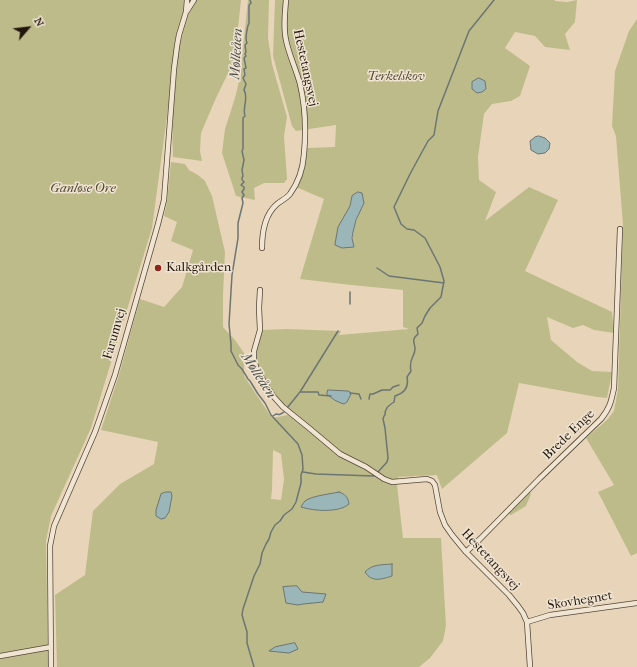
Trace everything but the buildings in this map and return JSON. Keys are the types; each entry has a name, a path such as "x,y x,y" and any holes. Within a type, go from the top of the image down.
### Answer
{"street":[{"name":"Farumvej","path":"51,667 50,546 54,526 95,432 115,375 158,224 164,200 174,69 179,34 186,12 187,0"},
{"path":"186,12 194,0"},
{"name":"Hestetangsvej","path":"262,248 265,223 270,212 276,204 285,199 291,193 302,169 304,156 304,111 300,84 286,40 284,23 286,0"},
{"name":"Brede Enge","path":"466,552 608,411 614,388 620,229"},
{"name":"Hestetangsvej","path":"260,290 258,308 260,330 254,351 254,361 258,372 273,396 283,407 340,454 366,467 384,479 392,482 427,479 432,481 435,485 440,512 445,525 457,542 509,595 523,613 527,622 530,667"},
{"name":"Skovhegnet","path":"527,622 550,615 637,603"},
{"path":"0,656 51,647"}],"green space":[{"name":"Ganløse Ore","path":"0,0 184,0 183,13 175,41 169,101 152,228 91,428 51,516 46,541 48,667 0,667"},
{"path":"196,0 241,0 234,61 201,133 200,151 202,161 173,157 172,118 179,48 186,19"},
{"path":"248,0 269,0 268,38 272,64 287,117 284,136 287,179 284,183 264,183 254,188 255,200 236,196 222,153 225,129 241,73"},
{"name":"Terkelskov","path":"275,0 555,0 567,2 577,0 575,22 565,34 570,50 545,47 535,36 515,32 505,48 530,66 520,96 511,101 492,104 484,114 478,157 479,180 496,192 485,221 529,187 558,200 525,271 612,312 614,333 594,330 583,325 573,328 547,317 551,340 577,362 592,371 612,372 607,398 519,383 507,433 442,489 437,475 398,477 397,485 403,538 441,538 446,626 443,641 430,658 419,667 57,667 55,595 85,575 93,511 120,484 154,464 158,442 101,430 118,378 140,299 164,307 182,287 193,250 171,241 177,222 164,216 171,162 185,164 189,170 205,181 212,196 225,252 223,327 244,353 244,376 272,418 288,415 310,432 321,439 322,437 283,404 273,393 258,368 255,353 263,330 286,329 341,331 339,335 409,329 403,327 403,290 300,279 324,199 296,187 304,168 307,148 335,147 336,125 296,131 292,126 273,56","holes":["352,196 364,203 354,230 353,247 338,228 350,206","273,450 281,454 284,479 281,500 271,499"]},
{"path":"637,19 637,553 631,556 598,492 614,485 586,438 607,420 614,411 618,389 623,225 616,136 612,126 615,71 629,31"},
{"path":"530,492 531,494 526,506 511,515 508,514"}],"water":[{"path":"479,78 485,81 486,89 477,93 472,89 472,82"},
{"path":"539,136 545,138 550,143 549,149 545,153 538,154 531,150 530,141"},
{"path":"358,192 362,193 364,203 356,220 353,232 352,238 354,247 342,248 335,245 338,227 350,206 352,196"},
{"path":"328,390 348,391 351,394 347,402 344,404 329,396 327,394"},
{"path":"171,492 172,496 169,512 165,518 161,519 156,516 156,510 161,494"},
{"path":"339,492 345,495 348,499 349,504 345,507 326,510 301,507 308,499"},
{"path":"392,564 392,576 374,579 365,572 374,566"},
{"path":"297,586 302,592 326,594 323,602 298,605 286,603 283,587"},
{"path":"295,643 298,649 289,653 269,651 275,647"}],"waterway":[{"name":"Mølleåen","path":"250,0 249,23 246,36 247,43 245,45 246,56 244,58 246,68 244,69 245,75 243,78 246,84 244,90 246,96 244,110 245,116 243,118 242,151 244,160 242,180 244,182 241,185 244,187 242,192 244,195 242,198 243,203 238,223 238,238 232,275 229,324 231,351 238,365 265,403 271,415 298,444 302,455 303,469 296,502 292,509 284,515 271,532 262,553 260,564 254,576 243,609 242,615 247,632 247,643 254,667"},
{"path":"378,472 387,462 388,458 383,419 386,409 394,402 395,396 404,391 407,387 407,377 411,371 410,364 415,352 414,340 418,334 417,328 422,323 430,308 441,297 444,281 440,267 425,238 414,230 407,229 401,224 394,207 428,141 434,135 438,111 469,31 494,0"},
{"path":"377,268 389,276 444,283"},
{"path":"350,292 350,304"},
{"path":"287,408 300,392 338,331"},
{"path":"369,399 370,394 382,390 390,390 399,385"},
{"path":"300,392 318,392 319,395 331,396"},
{"path":"350,393 359,394 361,399"},
{"path":"273,416 284,412"},
{"path":"303,472 316,474 374,476"}],"place":[{"name":"Kalkgården","path":"158,268"}]}
